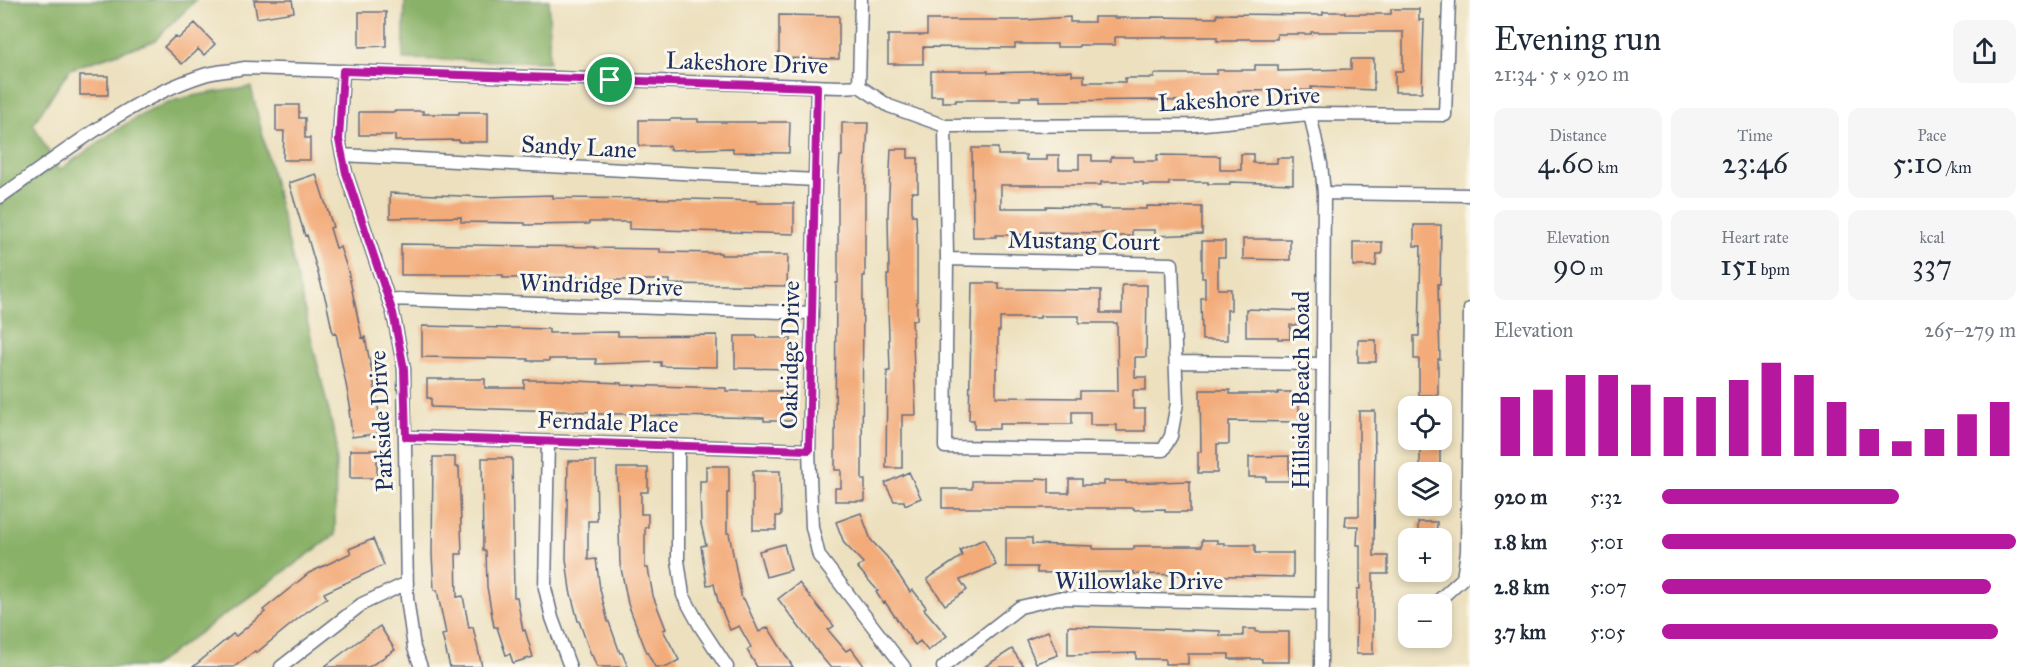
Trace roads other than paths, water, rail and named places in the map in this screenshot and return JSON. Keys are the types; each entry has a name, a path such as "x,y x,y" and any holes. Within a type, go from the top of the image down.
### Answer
{"street":[{"path":"860,86 861,0"},
{"name":"Lakeshore Drive","path":"0,197 126,111 164,90 207,74 244,68 817,87 860,86 889,106 945,126 1194,125 1310,114 1445,115 1449,0"},
{"name":"Parkside Drive","path":"343,71 339,140 342,155 389,299 404,369 407,598 414,648 421,667"},
{"name":"Oakridge Drive","path":"817,87 809,450 812,527 819,556 904,667"},
{"name":"Hillside Beach Road","path":"1310,114 1321,164 1324,193 1321,667"},
{"path":"945,126 947,259"},
{"name":"Sandy Lane","path":"342,155 814,180"},
{"path":"1324,193 1470,195"},
{"name":"Mustang Court","path":"947,259 1172,264 1176,362 1175,422 1171,436 1163,450 945,447 947,259"},
{"name":"Windridge Drive","path":"389,299 812,313"},
{"path":"1446,594 1463,578 1467,552 1470,309"},
{"path":"1176,362 1322,364"},
{"name":"Ferndale Place","path":"406,437 809,450"},
{"path":"548,442 544,588 570,667"},
{"path":"678,446 678,560 683,594 700,627 727,667"},
{"path":"281,667 362,604 407,583"},
{"name":"Willowlake Drive","path":"943,667 1020,607 1058,598 1321,604"}]}
